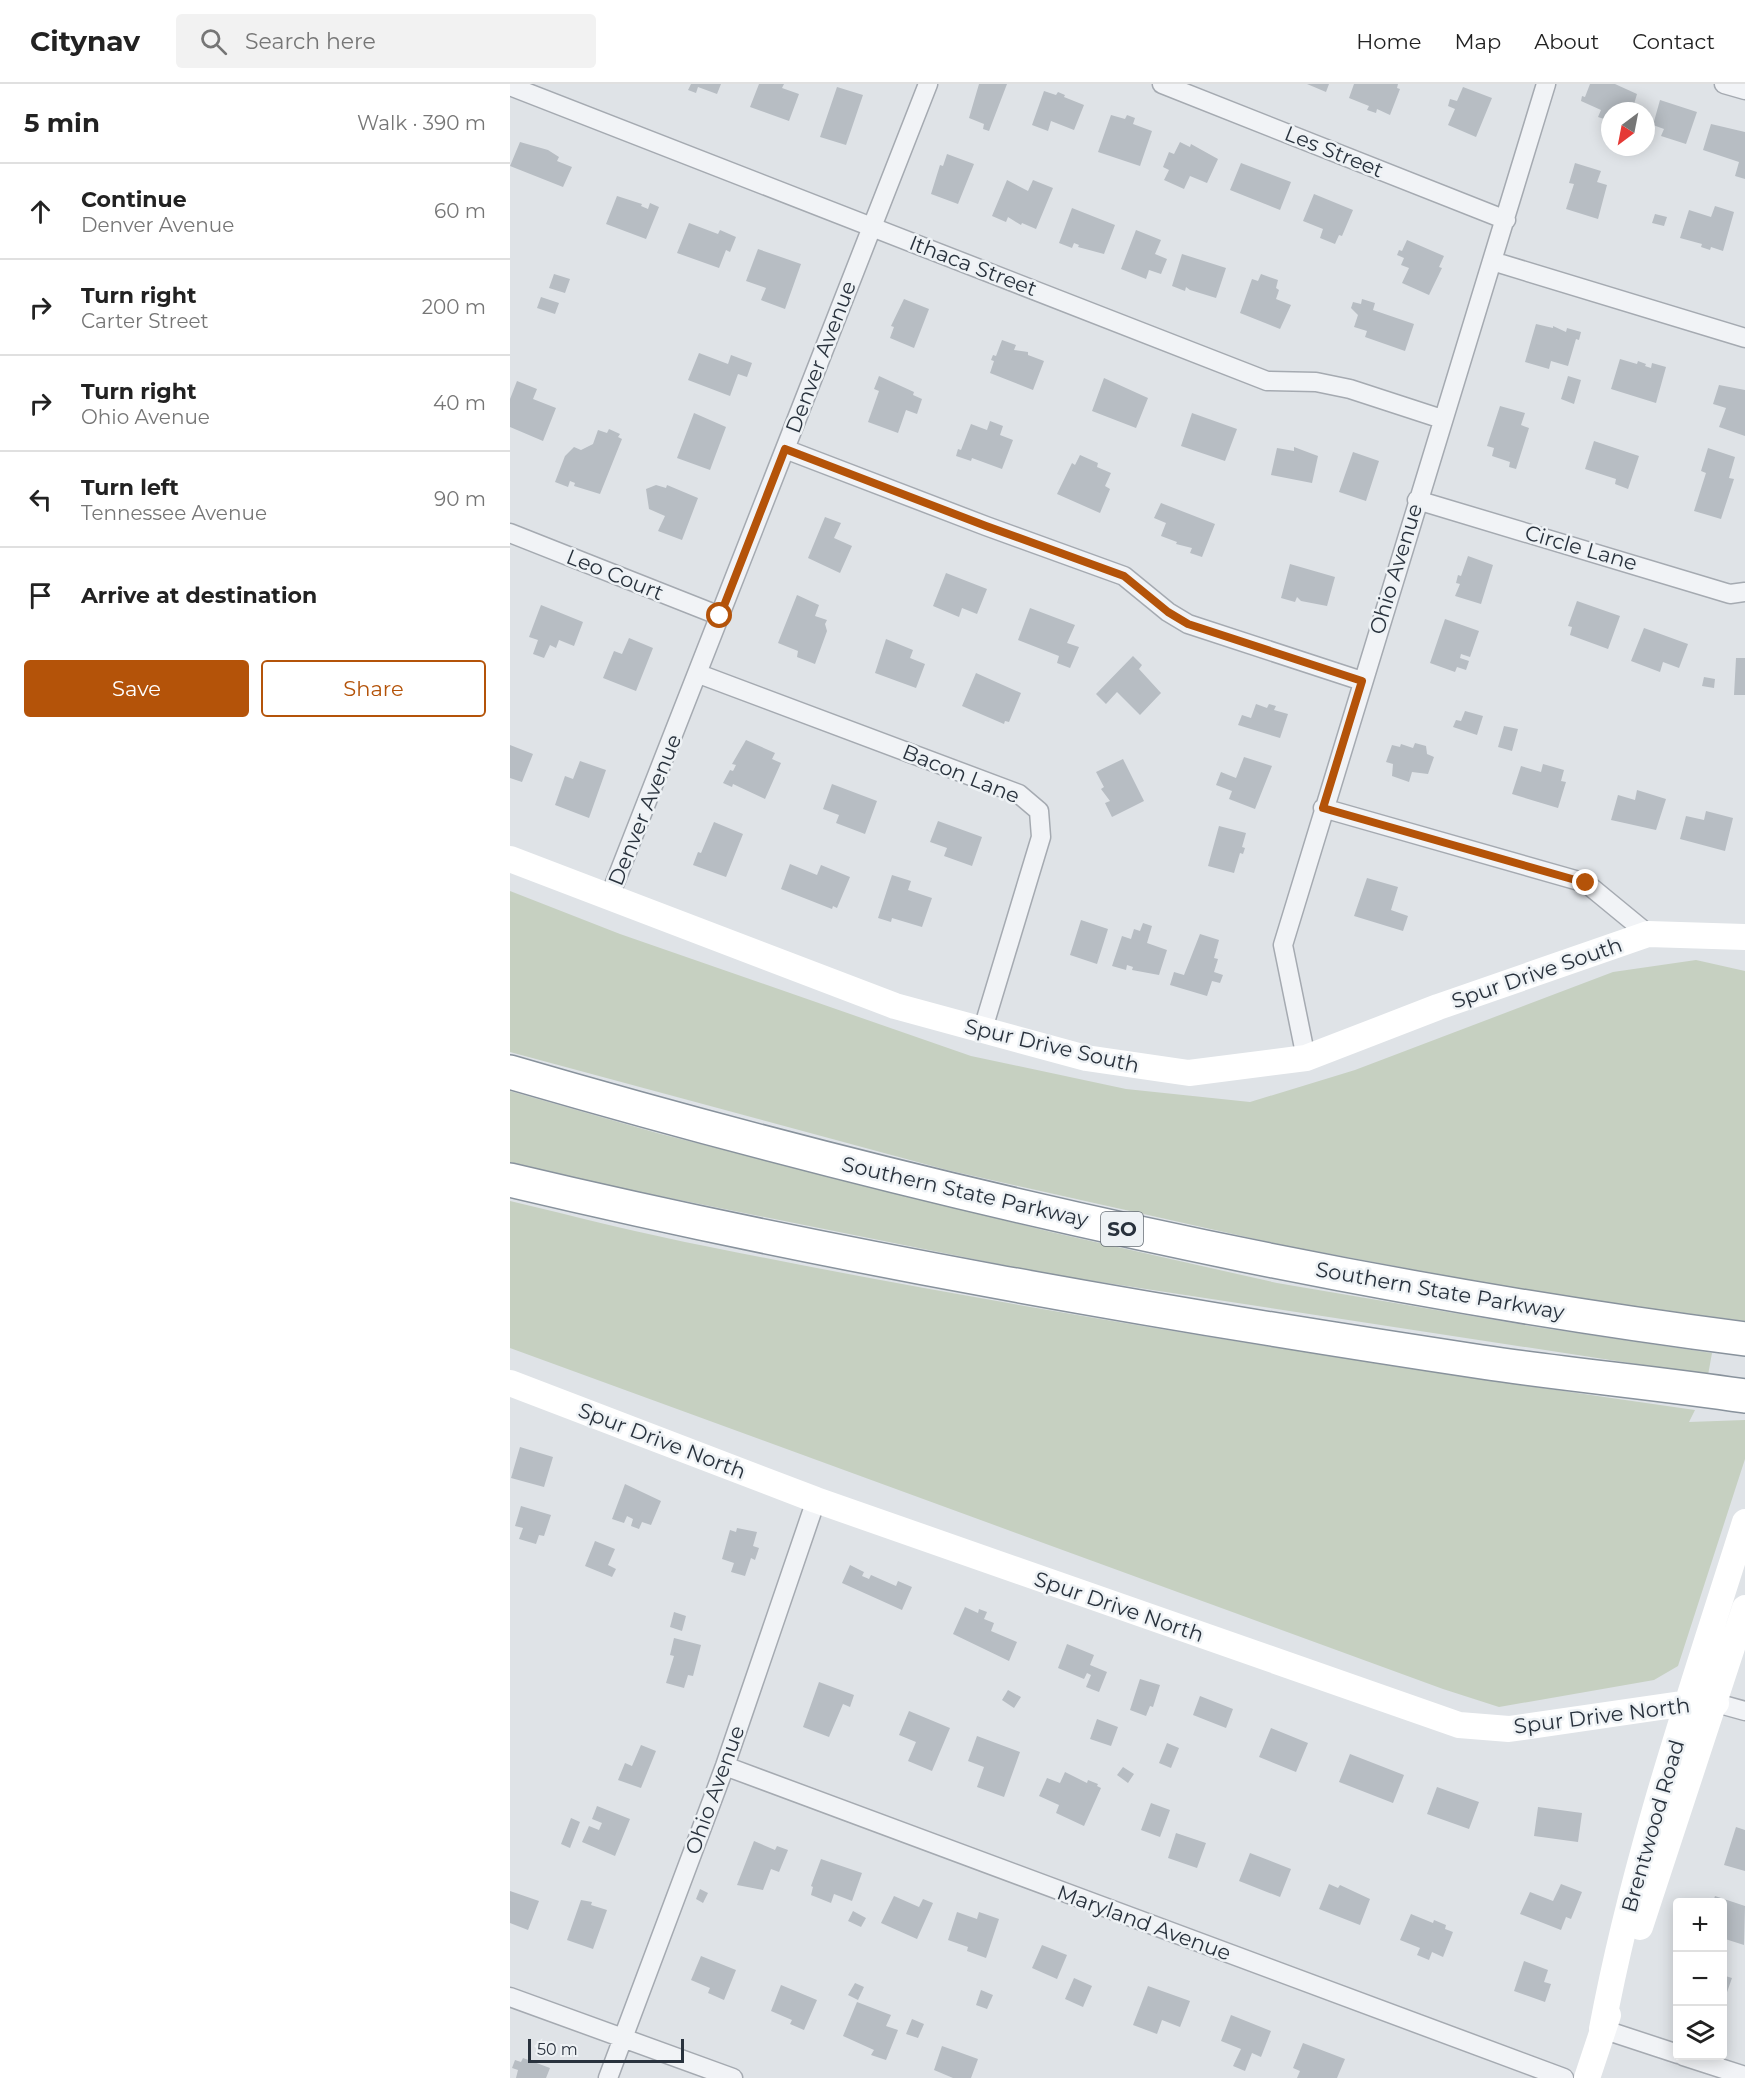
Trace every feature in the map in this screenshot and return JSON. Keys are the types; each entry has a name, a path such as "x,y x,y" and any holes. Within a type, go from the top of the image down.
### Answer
{"highway":[{"name":"Southern State Parkway","path":"510,1072 799,1153 1222,1252 1440,1294 1745,1339"},
{"path":"510,1180 777,1240 1273,1329 1485,1362 1745,1396"}],"street":[{"name":"Denver Avenue","path":"609,898 699,674 928,84"},
{"name":"Les Street","path":"1162,84 1506,220"},
{"name":"Ohio Avenue","path":"1306,1058 1283,945 1417,500 1506,220 1546,84"},
{"path":"1724,84 1745,90"},
{"name":"Ithaca Street","path":"510,86 1267,381 1316,382 1350,389 1442,419"},
{"path":"1492,261 1745,338"},
{"path":"785,449 1124,576 1168,612 1188,624 1362,681"},
{"name":"Circle Lane","path":"1417,500 1730,594 1745,592"},
{"name":"Leo Court","path":"510,533 720,616"},
{"name":"Bacon Lane","path":"699,674 1019,794 1039,811 1041,837 982,1032"},
{"path":"1323,808 1586,883 1648,934"},
{"name":"Spur Drive South","path":"510,859 895,1006 982,1032 1086,1058 1189,1073 1306,1058 1438,1007 1648,934 1745,937"},
{"name":"Spur Drive North","path":"510,1383 816,1500 1459,1725 1509,1729 1688,1703 1716,1703 1745,1711"},
{"name":"Ohio Avenue","path":"608,2078 725,1766 816,1500"},
{"name":"Brentwood Road","path":"1602,2029 1617,1949 1688,1703 1745,1522"},
{"name":"Brentwood Road","path":"1587,2078 1716,1703 1745,1608"},
{"name":"Maryland Avenue","path":"725,1766 1564,2078"},
{"path":"510,1997 733,2078"},
{"path":"1602,2029 1673,2053"},
{"path":"1698,2060 1745,2076"}],"green space":[{"path":"510,891 620,934 971,1056 1126,1089 1250,1102 1355,1070 1613,972 1696,960 1745,971 1745,1321 1561,1297 1282,1245 947,1170 510,1052"},
{"path":"510,1091 657,1133 1051,1232 1277,1283 1536,1327 1712,1353 1708,1375 1048,1274 625,1189 510,1162"},
{"path":"510,1201 685,1242 955,1294 1201,1336 1695,1410 1689,1422 1745,1420 1745,1459 1678,1666 1654,1680 1499,1707 1443,1689 510,1348"}],"building":[{"path":"691,84 721,84 717,94 698,87 696,93 688,90"},
{"path":"759,84 784,84 782,88 799,94 789,121 750,107"},
{"path":"979,84 1007,84 989,131 983,129 984,124 969,118"},
{"path":"1307,84 1329,84 1326,92"},
{"path":"1354,84 1398,84 1397,88 1400,89 1390,115 1377,109 1376,113 1367,110 1369,106 1349,98"},
{"path":"1590,84 1615,84 1637,94 1635,102 1601,102 1601,110 1581,101 1582,96 1585,97"},
{"path":"837,87 863,95 846,145 820,137"},
{"path":"1463,87 1492,98 1476,137 1448,125 1455,109 1448,106 1450,99 1457,101"},
{"path":"1044,91 1056,95 1058,92 1084,105 1074,130 1051,121 1048,131 1032,125"},
{"path":"1660,100 1697,112 1686,144 1661,136 1664,129 1655,126"},
{"path":"1111,115 1125,119 1127,115 1135,118 1133,124 1152,131 1140,166 1098,152"},
{"path":"1711,124 1745,132 1745,179 1735,176 1739,162 1703,150"},
{"path":"520,142 548,150 559,157 557,161 572,167 563,187 510,166"},
{"path":"1180,142 1190,147 1191,144 1218,159 1207,183 1190,176 1184,189 1164,180 1169,170 1163,167 1169,152 1174,154"},
{"path":"947,154 974,164 958,204 931,194 940,165 943,166"},
{"path":"1241,163 1291,182 1280,210 1230,190"},
{"path":"1575,163 1601,171 1597,182 1607,185 1598,219 1566,209 1574,184 1569,183"},
{"path":"1007,180 1028,191 1033,180 1053,188 1036,229 1022,223 1021,225 1008,217 1006,222 992,216"},
{"path":"1314,194 1353,210 1342,236 1339,235 1335,244 1320,238 1323,229 1303,221"},
{"path":"617,196 642,204 641,206 648,209 650,203 659,207 646,239 606,224"},
{"path":"1715,206 1734,212 1723,251 1711,247 1710,250 1701,247 1702,244 1680,238 1689,210 1711,217"},
{"path":"1072,208 1115,225 1104,254 1078,247 1079,245 1074,243 1072,248 1059,243"},
{"path":"1655,214 1667,217 1664,226 1652,223"},
{"path":"689,223 718,234 720,230 736,237 730,252 726,250 719,268 677,253"},
{"path":"1136,230 1161,240 1155,254 1167,259 1161,274 1149,270 1146,279 1121,269"},
{"path":"1407,240 1444,256 1439,267 1442,268 1429,295 1402,283 1409,268 1401,265 1404,258 1397,255 1399,250 1402,251"},
{"path":"758,249 801,264 785,309 761,300 766,288 746,281"},
{"path":"1182,254 1226,268 1216,298 1186,287 1185,291 1172,286"},
{"path":"554,274 570,279 565,293 549,288"},
{"path":"1261,274 1278,280 1276,288 1279,290 1276,299 1291,305 1280,329 1240,313 1252,279 1258,281"},
{"path":"541,297 559,303 555,314 537,308"},
{"path":"904,299 929,309 914,348 890,338 894,327 891,326"},
{"path":"1362,299 1375,303 1373,310 1414,324 1405,351 1365,337 1367,331 1354,327 1358,315 1351,308 1353,302 1361,304"},
{"path":"1536,324 1553,328 1553,326 1566,332 1567,328 1581,332 1579,340 1576,339 1568,366 1551,361 1549,369 1525,362"},
{"path":"1002,340 1016,345 1014,350 1028,352 1028,355 1044,361 1033,390 990,373 994,361 991,360 993,355 996,356"},
{"path":"699,353 728,364 731,355 752,363 747,377 738,374 730,396 688,380"},
{"path":"1620,359 1637,364 1638,361 1651,368 1652,363 1666,367 1656,403 1611,389"},
{"path":"879,376 914,392 913,395 922,399 917,414 906,410 898,433 868,422 879,391 874,389"},
{"path":"1568,376 1581,380 1574,404 1561,399"},
{"path":"1104,378 1148,398 1136,428 1092,411"},
{"path":"517,381 537,389 533,399 556,408 543,441 510,427 510,399"},
{"path":"1719,385 1745,390 1745,436 1719,427 1726,408 1713,404"},
{"path":"1500,406 1525,413 1521,425 1529,428 1516,469 1509,467 1510,462 1492,456 1494,448 1487,446"},
{"path":"694,413 726,427 710,470 677,458"},
{"path":"1192,413 1237,429 1225,461 1181,446"},
{"path":"990,421 1003,426 1000,435 1013,440 1002,469 972,458 971,461 956,456 958,449 961,450 971,424 987,430"},
{"path":"609,429 620,434 618,437 622,439 600,494 574,486 575,483 570,481 568,487 555,482 565,456 574,447 581,450 593,444 598,430 607,433"},
{"path":"1594,441 1639,456 1628,489 1615,484 1616,479 1585,469"},
{"path":"1294,447 1318,456 1312,483 1271,475 1277,448 1294,451"},
{"path":"1708,448 1735,457 1729,478 1734,479 1721,519 1694,511 1706,473 1701,471"},
{"path":"1353,452 1379,461 1366,501 1339,492"},
{"path":"1080,455 1098,463 1097,467 1111,473 1105,486 1110,489 1100,513 1057,494 1072,463 1075,465"},
{"path":"656,485 666,488 667,485 698,498 682,540 658,531 665,516 649,509 646,489"},
{"path":"1161,503 1215,524 1202,557 1190,553 1192,548 1176,544 1177,542 1161,536 1166,523 1154,518"},
{"path":"825,517 841,523 834,538 852,546 840,573 808,558"},
{"path":"1468,556 1493,565 1481,604 1455,596 1460,584 1456,583 1458,575 1461,576"},
{"path":"1290,564 1335,577 1327,606 1301,601 1297,597 1295,602 1281,598"},
{"path":"946,573 987,589 977,614 962,608 959,617 933,606"},
{"path":"797,595 819,605 815,616 827,620 825,624 827,631 815,664 797,657 798,651 778,643"},
{"path":"1577,601 1620,616 1608,649 1570,635 1572,627 1568,626"},
{"path":"541,605 583,622 574,646 559,640 556,648 550,645 544,658 533,654 538,640 529,637"},
{"path":"1030,608 1075,625 1067,643 1079,647 1070,668 1057,663 1059,656 1018,640"},
{"path":"1445,619 1479,631 1470,657 1461,654 1460,658 1469,661 1466,670 1457,667 1455,672 1430,663"},
{"path":"1644,628 1688,644 1679,668 1663,662 1660,672 1631,661"},
{"path":"629,638 653,648 636,691 603,678 614,651 622,654"},
{"path":"886,639 913,650 910,658 925,664 916,688 875,673"},
{"path":"1133,656 1142,665 1139,669 1161,693 1140,715 1117,692 1106,704 1096,694"},
{"path":"1736,658 1745,658 1745,695 1734,695"},
{"path":"976,673 1021,693 1009,722 1005,721 1004,724 962,706"},
{"path":"1704,677 1715,679 1714,688 1702,686"},
{"path":"1256,704 1267,708 1269,704 1276,706 1274,710 1288,714 1280,738 1238,725 1242,715 1251,718"},
{"path":"1465,711 1483,716 1477,735 1453,727 1456,720 1461,721"},
{"path":"1504,726 1518,729 1512,751 1498,747"},
{"path":"746,740 775,753 772,759 781,763 765,799 733,784 732,787 723,783 730,770 733,771 736,765 732,764"},
{"path":"1415,743 1426,746 1427,754 1434,757 1428,774 1412,772 1409,782 1392,776 1393,764 1386,762 1392,745 1400,747 1401,744 1413,748"},
{"path":"510,745 533,754 522,782 510,778"},
{"path":"1244,757 1272,766 1255,809 1229,799 1232,791 1216,785 1221,772 1236,778"},
{"path":"1123,759 1144,801 1112,817 1105,803 1110,801 1101,789 1104,787 1096,772"},
{"path":"580,761 606,770 589,818 555,805 565,776 573,779"},
{"path":"1543,764 1564,770 1561,781 1566,782 1558,808 1512,794 1521,766 1541,772"},
{"path":"832,784 877,801 865,834 836,823 839,815 823,809"},
{"path":"1637,790 1666,799 1656,830 1611,820 1618,795 1635,800"},
{"path":"1706,811 1733,818 1725,851 1680,839 1686,816 1704,820"},
{"path":"938,821 982,837 972,866 944,856 947,848 930,842"},
{"path":"714,822 743,834 726,877 693,865 698,852 701,853"},
{"path":"1219,826 1246,833 1242,847 1245,848 1243,854 1240,853 1234,873 1208,866"},
{"path":"790,864 817,875 821,865 850,877 837,908 833,906 832,909 781,889"},
{"path":"892,875 911,881 908,890 932,898 922,927 892,918 891,922 878,918"},
{"path":"1367,878 1398,887 1391,910 1408,916 1403,931 1354,916"},
{"path":"1081,920 1108,929 1097,964 1070,955"},
{"path":"1143,923 1152,926 1147,943 1167,950 1159,975 1132,970 1133,967 1127,965 1126,970 1112,966 1122,936 1131,939 1134,929 1140,931"},
{"path":"1200,934 1219,940 1214,958 1218,959 1214,972 1223,975 1220,983 1212,981 1207,996 1170,985 1174,972 1184,975"},
{"path":"520,1447 553,1457 544,1487 511,1478"},
{"path":"625,1484 661,1501 651,1525 642,1522 639,1529 631,1526 633,1519 627,1516 624,1523 612,1519"},
{"path":"521,1506 551,1515 544,1536 539,1535 536,1544 519,1539 523,1528 515,1526"},
{"path":"737,1528 757,1532 753,1546 759,1548 755,1560 751,1558 745,1576 731,1572 734,1563 722,1559 730,1530 736,1532"},
{"path":"595,1541 615,1549 608,1565 616,1569 612,1577 585,1566"},
{"path":"850,1565 864,1572 862,1576 869,1579 871,1575 896,1586 898,1581 912,1587 902,1610 842,1583"},
{"path":"965,1607 978,1613 979,1609 987,1612 984,1619 994,1623 991,1631 1017,1642 1009,1661 953,1634"},
{"path":"674,1612 686,1616 682,1631 670,1627"},
{"path":"674,1638 701,1645 693,1676 688,1675 684,1688 666,1683 674,1656 670,1655"},
{"path":"1067,1644 1094,1655 1090,1665 1107,1672 1099,1692 1086,1687 1091,1675 1087,1673 1084,1679 1058,1668"},
{"path":"1140,1679 1160,1685 1153,1707 1150,1706 1146,1716 1130,1710"},
{"path":"819,1682 854,1695 850,1707 843,1704 829,1737 803,1727"},
{"path":"1008,1690 1021,1697 1014,1708 1002,1700"},
{"path":"1200,1696 1233,1709 1226,1728 1193,1715"},
{"path":"909,1711 950,1728 932,1771 908,1761 916,1742 899,1735"},
{"path":"1097,1719 1118,1727 1111,1746 1090,1739"},
{"path":"1271,1728 1308,1743 1296,1772 1259,1757"},
{"path":"977,1736 1020,1752 1004,1797 977,1787 984,1767 968,1761"},
{"path":"1167,1743 1179,1748 1171,1768 1159,1763"},
{"path":"641,1745 656,1751 641,1788 618,1780 625,1763 632,1766"},
{"path":"1350,1754 1404,1775 1393,1803 1339,1782"},
{"path":"1123,1767 1134,1774 1128,1783 1117,1775"},
{"path":"1065,1772 1087,1783 1088,1780 1098,1784 1097,1786 1101,1788 1084,1826 1056,1813 1059,1805 1039,1796 1047,1778 1060,1783"},
{"path":"1437,1787 1479,1802 1469,1829 1427,1814"},
{"path":"1151,1803 1170,1810 1160,1837 1141,1830"},
{"path":"597,1806 630,1819 615,1856 582,1842 589,1826 599,1830 602,1823 592,1819"},
{"path":"1538,1807 1582,1813 1578,1842 1534,1836"},
{"path":"571,1818 580,1822 570,1848 561,1844"},
{"path":"1736,1827 1745,1830 1745,1871 1724,1865"},
{"path":"1176,1833 1206,1843 1197,1868 1168,1858"},
{"path":"754,1841 775,1850 777,1846 788,1850 779,1872 771,1869 763,1890 737,1885"},
{"path":"1250,1853 1291,1869 1280,1897 1239,1881"},
{"path":"821,1859 862,1873 852,1901 834,1894 831,1903 811,1895 813,1887 811,1886"},
{"path":"1329,1884 1338,1888 1340,1885 1370,1899 1360,1925 1319,1909"},
{"path":"1561,1884 1582,1892 1571,1919 1566,1917 1561,1930 1520,1914 1530,1892 1553,1901"},
{"path":"700,1889 708,1893 703,1903 696,1899"},
{"path":"510,1891 539,1901 528,1930 510,1923"},
{"path":"894,1896 919,1907 923,1899 933,1903 917,1939 881,1923"},
{"path":"581,1900 592,1902 591,1905 607,1910 593,1949 567,1940"},
{"path":"1727,1900 1745,1906 1744,1945 1727,1940"},
{"path":"853,1911 866,1918 861,1927 848,1921"},
{"path":"957,1912 977,1919 979,1912 999,1919 986,1958 967,1951 968,1947 948,1940"},
{"path":"1411,1914 1433,1923 1434,1920 1446,1925 1445,1929 1453,1932 1443,1957 1432,1952 1429,1960 1417,1955 1420,1948 1400,1940"},
{"path":"1042,1945 1067,1955 1057,1979 1032,1968"},
{"path":"701,1956 736,1970 724,2000 708,1993 710,1988 691,1980"},
{"path":"1524,1961 1548,1970 1544,1982 1551,1984 1545,2002 1514,1991"},
{"path":"1727,1976 1732,1978 1727,1992"},
{"path":"1074,1978 1092,1986 1083,2007 1065,1999"},
{"path":"855,1983 864,1987 858,2000 848,1995"},
{"path":"781,1985 817,2000 804,2030 790,2024 792,2020 771,2011"},
{"path":"1148,1986 1190,2001 1180,2027 1162,2020 1157,2034 1133,2025"},
{"path":"981,1990 993,1995 987,2009 976,2005"},
{"path":"857,2002 891,2015 886,2026 898,2030 886,2060 871,2055 874,2050 843,2036"},
{"path":"1231,2015 1271,2031 1261,2057 1252,2053 1245,2071 1233,2066 1241,2049 1221,2041"},
{"path":"912,2019 924,2024 918,2038 906,2034"},
{"path":"1303,2043 1345,2059 1337,2078 1297,2078 1300,2071 1293,2068"},
{"path":"942,2046 978,2059 971,2078 953,2078 934,2070"},
{"path":"523,2058 550,2068 546,2078 516,2078 518,2070 512,2068 515,2060 521,2062"}],"route":[{"path":"720,616 785,449 1124,576 1168,612 1188,624 1362,681 1323,808 1586,883"}]}
